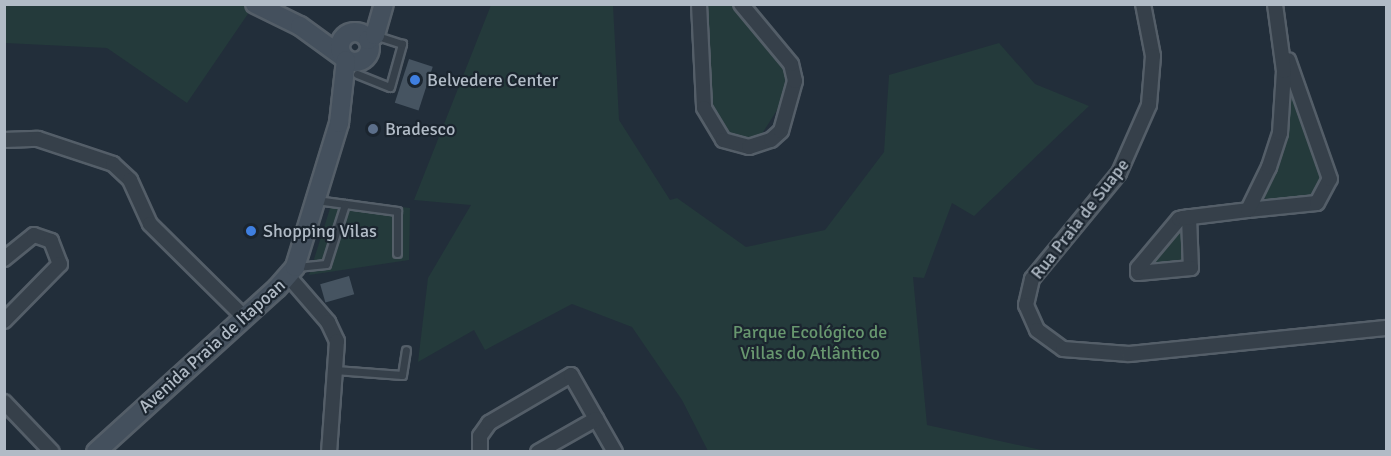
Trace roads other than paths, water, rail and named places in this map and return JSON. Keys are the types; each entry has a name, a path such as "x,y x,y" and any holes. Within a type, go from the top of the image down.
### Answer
{"street":[{"path":"255,4 300,26 352,63"},
{"path":"352,63 342,45 350,33 367,19 377,4"},
{"path":"352,63 367,51 384,4"},
{"path":"699,4 704,108 723,140 749,147 771,140 781,131 795,81 791,64 741,4"},
{"name":"Rua Praia de Suape","path":"1143,4 1153,56 1149,105 1119,173 1032,279 1026,305 1037,330 1063,349 1129,354 1386,328"},
{"path":"1248,210 1269,167 1280,133 1284,71 1275,4"},
{"path":"300,26 328,34 361,32 371,38"},
{"path":"1189,217 1191,268 1138,273 1138,268 1179,219 1189,217 1248,210 1317,203 1330,180 1282,44"},
{"name":"Avenida Praia de Itapoan","path":"96,452 245,318 292,272 339,123 354,99 352,63"},
{"path":"4,140 25,137 113,164 130,180 150,224 245,318"},
{"path":"4,259 34,235 51,241 60,264 4,321"},
{"path":"292,272 334,331 335,370 329,452"},
{"path":"480,452 480,436 489,423 571,375 615,452"},
{"path":"4,402 52,452"},
{"path":"538,452 596,419"}],"lane":[{"path":"352,63 390,87 402,44 371,38"},
{"path":"316,200 397,211 397,253"},
{"path":"292,272 326,264 345,204"},
{"path":"335,370 402,375 406,350"}],"place":[{"name":"Belvedere Center","path":"415,80"},
{"name":"Bradesco","path":"373,129"},
{"name":"Shopping Vilas","path":"251,231"}],"park label":[{"name":"Parque Ecológico de Villas do Atlântico","path":"810,343"}]}
